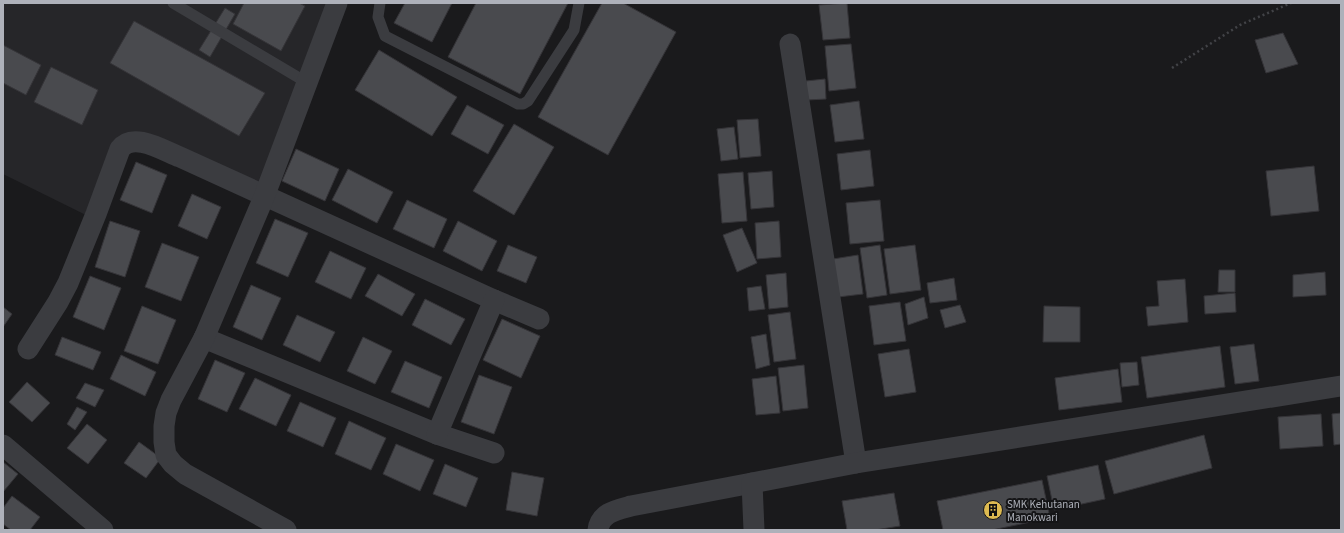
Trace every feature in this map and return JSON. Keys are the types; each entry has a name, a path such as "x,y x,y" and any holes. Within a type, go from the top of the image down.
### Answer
{"street":[{"path":"286,530 184,474 166,455 164,426 166,413 171,400 204,338 264,197 337,3"},
{"path":"790,44 856,463"},
{"path":"28,349 58,302 68,283 120,149 124,143 136,141 180,157 264,197 494,300 539,318"},
{"path":"437,434 494,300"},
{"path":"204,338 437,434 494,453"},
{"path":"598,530 599,524 604,516 612,511 631,506 856,463 1341,386"},
{"path":"3,445 32,472 103,530"},
{"path":"752,483 754,530"}],"lane":[{"path":"173,3 306,82"},
{"path":"380,3 378,17 385,36 518,104 523,104 528,101 574,30 579,3"}],"path":[{"path":"1172,68 1240,25 1291,3"}],"shaded area":[{"path":"3,3 334,3 263,193 123,137 96,220 3,174"}],"building":[{"path":"244,3 299,3 305,6 281,51 233,24"},
{"path":"405,3 452,3 432,42 394,23"},
{"path":"476,3 568,3 520,94 448,57"},
{"path":"602,3 623,3 676,32 608,155 538,117"},
{"path":"847,3 850,38 823,40 819,5"},
{"path":"225,8 235,14 210,57 199,50"},
{"path":"134,21 265,93 239,136 110,63"},
{"path":"1283,33 1298,64 1266,73 1255,40"},
{"path":"851,44 856,88 829,91 825,46"},
{"path":"3,45 41,65 26,95 3,83"},
{"path":"379,50 457,97 432,136 355,90"},
{"path":"51,67 98,90 82,125 34,102"},
{"path":"825,79 826,99 807,100 806,81"},
{"path":"859,101 864,139 835,142 830,105"},
{"path":"467,105 504,125 488,154 451,134"},
{"path":"758,119 761,156 740,158 737,120"},
{"path":"514,124 554,147 514,215 473,191"},
{"path":"734,127 738,159 721,161 717,129"},
{"path":"296,149 339,169 325,201 282,181"},
{"path":"870,150 874,186 841,190 837,154"},
{"path":"136,162 167,175 152,213 120,200"},
{"path":"1314,166 1319,211 1271,216 1266,171"},
{"path":"348,169 393,192 377,223 332,200"},
{"path":"772,171 774,207 751,209 748,173"},
{"path":"743,172 747,221 722,223 718,174"},
{"path":"192,194 221,207 207,239 178,226"},
{"path":"407,200 447,219 434,248 393,229"},
{"path":"880,200 884,241 850,244 846,203"},
{"path":"275,219 308,233 288,277 256,263"},
{"path":"110,221 140,231 125,277 95,267"},
{"path":"458,221 497,241 482,271 443,251"},
{"path":"779,221 781,257 757,259 755,223"},
{"path":"742,228 757,263 737,272 723,235"},
{"path":"162,243 199,257 181,301 145,287"},
{"path":"508,245 537,257 526,283 497,271"},
{"path":"880,245 887,295 867,298 860,248"},
{"path":"915,245 921,290 890,294 884,249"},
{"path":"330,251 366,268 351,299 315,282"},
{"path":"858,255 863,294 838,297 833,259"},
{"path":"1219,270 1235,270 1235,292 1218,292"},
{"path":"1325,272 1326,295 1293,297 1293,275"},
{"path":"786,273 788,307 769,309 766,275"},
{"path":"378,274 415,294 402,316 365,296"},
{"path":"90,276 121,288 104,330 73,317"},
{"path":"954,278 957,300 930,303 927,283"},
{"path":"1185,279 1188,322 1148,326 1146,307 1159,306 1157,281"},
{"path":"251,285 281,298 262,340 233,327"},
{"path":"761,286 765,309 749,311 747,288"},
{"path":"1235,293 1236,312 1205,314 1204,296"},
{"path":"924,297 928,318 908,325 905,304"},
{"path":"425,299 465,319 451,345 412,325"},
{"path":"900,302 906,341 874,345 869,306"},
{"path":"960,305 966,322 945,328 940,310"},
{"path":"142,306 176,320 158,364 124,351"},
{"path":"1044,306 1080,307 1080,342 1043,342"},
{"path":"3,307 12,314 3,327"},
{"path":"790,312 796,359 774,362 768,315"},
{"path":"297,315 335,332 320,362 283,345"},
{"path":"502,319 540,336 521,378 483,360"},
{"path":"766,334 770,365 756,369 751,337"},
{"path":"62,337 101,352 93,370 55,355"},
{"path":"363,337 392,351 375,384 347,371"},
{"path":"1254,344 1259,381 1235,384 1230,347"},
{"path":"1220,346 1225,387 1147,398 1141,357"},
{"path":"909,349 916,392 885,397 878,354"},
{"path":"121,355 156,372 145,396 110,379"},
{"path":"215,360 245,373 227,412 198,399"},
{"path":"405,361 442,377 429,408 391,392"},
{"path":"1137,362 1139,385 1122,387 1120,363"},
{"path":"804,365 808,408 783,411 778,368"},
{"path":"1118,369 1122,402 1059,410 1055,378"},
{"path":"479,375 512,387 494,434 461,422"},
{"path":"776,376 780,413 756,415 752,379"},
{"path":"255,378 291,395 276,426 239,409"},
{"path":"27,382 50,403 32,422 9,402"},
{"path":"85,383 104,390 95,407 76,398"},
{"path":"300,402 336,418 323,447 287,431"},
{"path":"77,407 87,412 75,430 67,424"},
{"path":"1341,413 1341,444 1334,445 1332,414"},
{"path":"1321,414 1323,446 1280,449 1278,417"},
{"path":"349,421 386,438 371,470 335,454"},
{"path":"87,424 107,440 88,464 67,448"},
{"path":"1204,435 1212,468 1114,494 1105,461"},
{"path":"139,442 161,458 146,478 124,463"},
{"path":"396,444 434,460 420,491 383,474"},
{"path":"3,462 18,474 3,492"},
{"path":"445,464 478,478 466,507 433,494"},
{"name":"SMK Kehutanan Manokwari","path":"1098,465 1105,499 1054,510 1047,476"},
{"path":"512,472 544,478 537,516 506,510"},
{"name":"SMK Kehutanan Manokwari","path":"1042,480 1050,518 992,530 943,530 937,501"},
{"path":"894,493 900,526 875,530 847,530 842,501"},
{"path":"12,496 40,517 30,530 11,530 3,524 3,508"}],"place":[{"name":"SMK Kehutanan Manokwari","path":"993,510"}]}
